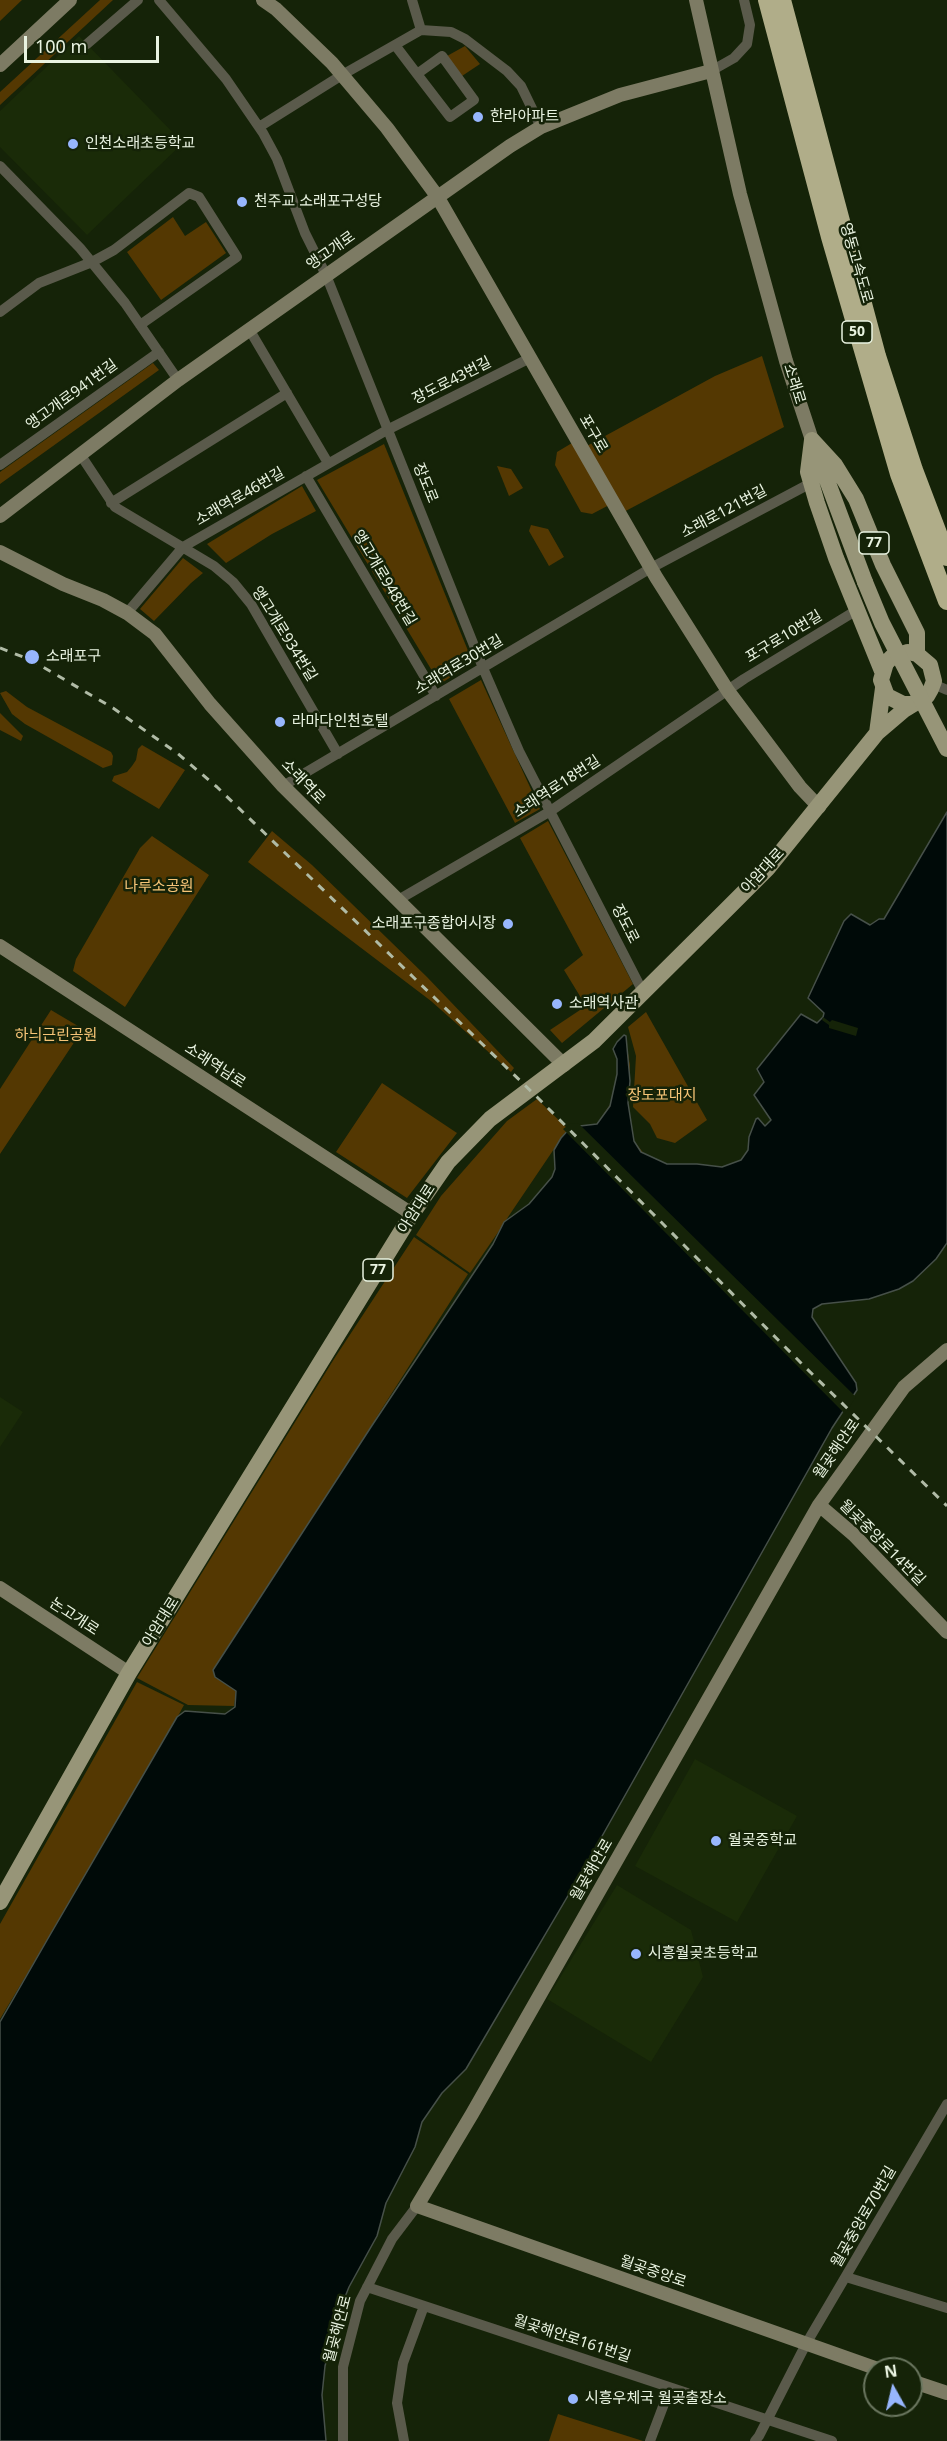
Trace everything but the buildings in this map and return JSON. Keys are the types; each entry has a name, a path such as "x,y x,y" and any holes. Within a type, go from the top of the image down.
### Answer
{"highway":[{"name":"영동고속도로","path":"766,0 789,56 877,356 914,470 947,557"},
{"name":"영동고속도로","path":"782,0 789,56 830,237 899,474 947,601"}],"main road":[{"path":"812,440 808,472 811,483 829,540 882,671 883,688 877,733"},
{"name":"소래로","path":"812,440 882,622 947,749"},
{"name":"77","path":"812,440 835,465 856,499 883,565 917,633 917,654 930,665 940,687 912,704"},
{"path":"882,671 892,657 908,652 917,654"},
{"path":"883,688 894,701 912,704"},
{"name":"아암대로","path":"0,1902 129,1673 412,1214 448,1162 490,1119 594,1041 768,868 877,733 912,704"}],"street":[{"path":"0,65 70,0"},
{"path":"87,45 138,0"},
{"name":"장도로","path":"159,0 226,79 259,127 277,159 305,233 326,275 483,668 519,751 643,992"},
{"name":"포구로","path":"263,0 276,9 342,75 387,128 437,196 651,568 728,691 800,787 819,807"},
{"path":"412,0 422,30"},
{"name":"소래로","path":"696,0 711,71 761,272 812,440"},
{"path":"711,71 734,58 747,44 750,26 744,0"},
{"path":"259,127 342,75 422,30 451,32 465,39 507,71 521,86 541,127"},
{"path":"395,45 417,74 450,117 474,100 441,56 417,74"},
{"name":"앵고개로","path":"0,516 178,380 510,146 541,127 620,95 711,71"},
{"path":"0,166 92,262 178,380"},
{"path":"0,312 39,283 92,262 114,250 189,193 199,197 237,256 140,325"},
{"path":"249,329 328,462"},
{"name":"앵고개로941번길","path":"1,462 159,352"},
{"name":"장도로43번길","path":"387,430 530,358"},
{"path":"111,503 287,393"},
{"name":"소래역로46번길","path":"127,613 183,547 387,430"},
{"name":"앵고개로934번길","path":"80,454 111,503 214,567 233,582 251,604 338,754"},
{"name":"앵고개로948번길","path":"306,476 436,696"},
{"name":"소래로121번길","path":"651,568 811,483"},
{"name":"소래역로","path":"0,552 127,613 155,634 210,704 283,786 564,1065"},
{"name":"소래역로30번길","path":"283,786 651,568"},
{"name":"포구로10번길","path":"728,691 858,610"},
{"name":"소래역로18번길","path":"398,900 549,812 728,691"},
{"name":"소래역남로","path":"0,945 412,1214"},
{"name":"월곶해안로","path":"343,2441 343,2367 360,2301 392,2240 417,2206 478,2104 819,1505 904,1387 947,1350"},
{"name":"월곶중앙로14번길","path":"819,1505 854,1535 947,1632"},
{"name":"논고개로","path":"0,1588 129,1673"},
{"name":"월곶중앙로70번길","path":"768,2420 806,2344 947,2104"},
{"name":"월곶중앙로","path":"417,2206 863,2364"},
{"path":"846,2277 947,2308"},
{"name":"월곶해안로161번길","path":"367,2287 768,2420"},
{"path":"404,2441 398,2403 403,2363 424,2306"},
{"path":"923,2384 947,2393"},
{"path":"650,2441 670,2388"},
{"path":"755,2441 768,2420 832,2441"}],"shaded area":[{"path":"79,36 183,143 87,235 0,147 0,111"},
{"path":"947,812 947,1243 936,1259 913,1281 899,1289 869,1299 822,1304 813,1309 812,1317 856,1383 857,1390 832,1428 579,1877 466,2069 442,2093 422,2122 415,2147 386,2203 377,2236 349,2287 339,2312 325,2366 322,2395 326,2441 0,2441 0,2022 50,1935 177,1717 185,1711 225,1714 235,1707 236,1691 215,1677 213,1670 493,1244 504,1222 529,1204 552,1177 555,1169 554,1150 561,1138 571,1127 597,1124 610,1106 617,1074 617,1059 613,1049 617,1042 624,1035 626,1036 630,1081 628,1103 634,1141 641,1152 667,1164 722,1167 741,1160 748,1150 749,1137 756,1119 758,1118 765,1126 771,1120 754,1095 764,1082 757,1069 801,1014 817,1023 823,1017 824,1013 808,998 844,921 851,914 870,925 879,919 884,919"},
{"path":"0,1397 23,1412 0,1447"},
{"name":"월곶중학교","path":"695,1759 797,1816 737,1922 635,1866"},
{"name":"시흥월곶초등학교","path":"617,1885 691,1930 703,1977 651,2062 547,1999"}],"green space":[{"path":"0,0 22,0 0,21"},
{"path":"100,0 113,0 0,105 0,92"},
{"path":"465,46 480,64 462,76 447,56"},
{"path":"173,217 185,236 206,222 226,253 161,300 127,252"},
{"path":"762,356 784,427 620,514 613,503 592,514 581,512 555,465 557,452 577,440 583,448 715,376"},
{"path":"153,363 159,370 0,484 0,472"},
{"path":"384,444 473,663 440,684 317,480"},
{"path":"497,466 511,469 523,488 509,496"},
{"path":"302,486 316,511 272,534 226,563 207,544"},
{"path":"531,525 548,529 564,557 549,566 529,531"},
{"path":"183,558 203,573 154,621 140,609"},
{"path":"481,680 540,809 515,823 449,699"},
{"path":"6,691 27,707 111,752 112,765 103,768 25,724 12,714 0,693"},
{"path":"0,713 23,736 21,741 0,730"},
{"path":"142,745 185,770 159,809 112,781 114,776 127,772 132,766 138,749"},
{"path":"548,821 633,984 562,1043 550,1030 586,1006 564,970 583,955 520,838"},
{"path":"272,831 312,865 427,977 514,1068 511,1072 431,1001 248,862"},
{"name":"나루소공원","path":"152,836 209,875 125,1007 73,971 76,959 140,848"},
{"name":"하늬근린공원","path":"51,1010 83,1029 0,1154 0,1089"},
{"name":"장도포대지","path":"646,1012 707,1120 675,1143 657,1138 650,1124 633,1107 636,1056 628,1027"},
{"path":"625,1035 630,1065 628,1103 634,1141 645,1155 262,1741 0,2022 39,1954 0,2019 0,1924 137,1682 184,1705 178,1716 185,1711 225,1714 235,1707 236,1692 234,1706 188,1705 137,1678 334,1359 414,1237 468,1274 374,1421 493,1244 501,1228 470,1273 416,1235 441,1196 507,1121 537,1099 567,1128 597,1124 611,1103 617,1074 617,1059 613,1049","holes":["554,1149 555,1169 552,1177 529,1204 506,1220"]},
{"path":"382,1083 457,1133 407,1198 336,1152"},
{"path":"558,2414 643,2441 549,2441"}],"pier":[{"path":"823,1017 830,1022 832,1020 858,1028 856,1036 829,1028 829,1025 822,1020"},
{"path":"578,1123 856,1397 845,1414 563,1129 570,1124"}],"railway":[{"path":"0,648 31,660 113,708 177,753 217,787 537,1097 803,1365 947,1506"}],"place":[{"name":"한라아파트","path":"478,117"},
{"name":"인천소래초등학교","path":"73,144"},
{"name":"천주교 소래포구성당","path":"242,202"},
{"name":"소래포구","path":"32,657"},
{"name":"라마다인천호텔","path":"280,722"},
{"name":"소래포구종합어시장","path":"508,924"},
{"name":"소래역사관","path":"557,1004"},
{"name":"월곶중학교","path":"716,1841"},
{"name":"시흥월곶초등학교","path":"636,1954"},
{"name":"시흥우체국 월곶출장소","path":"573,2399"}]}
